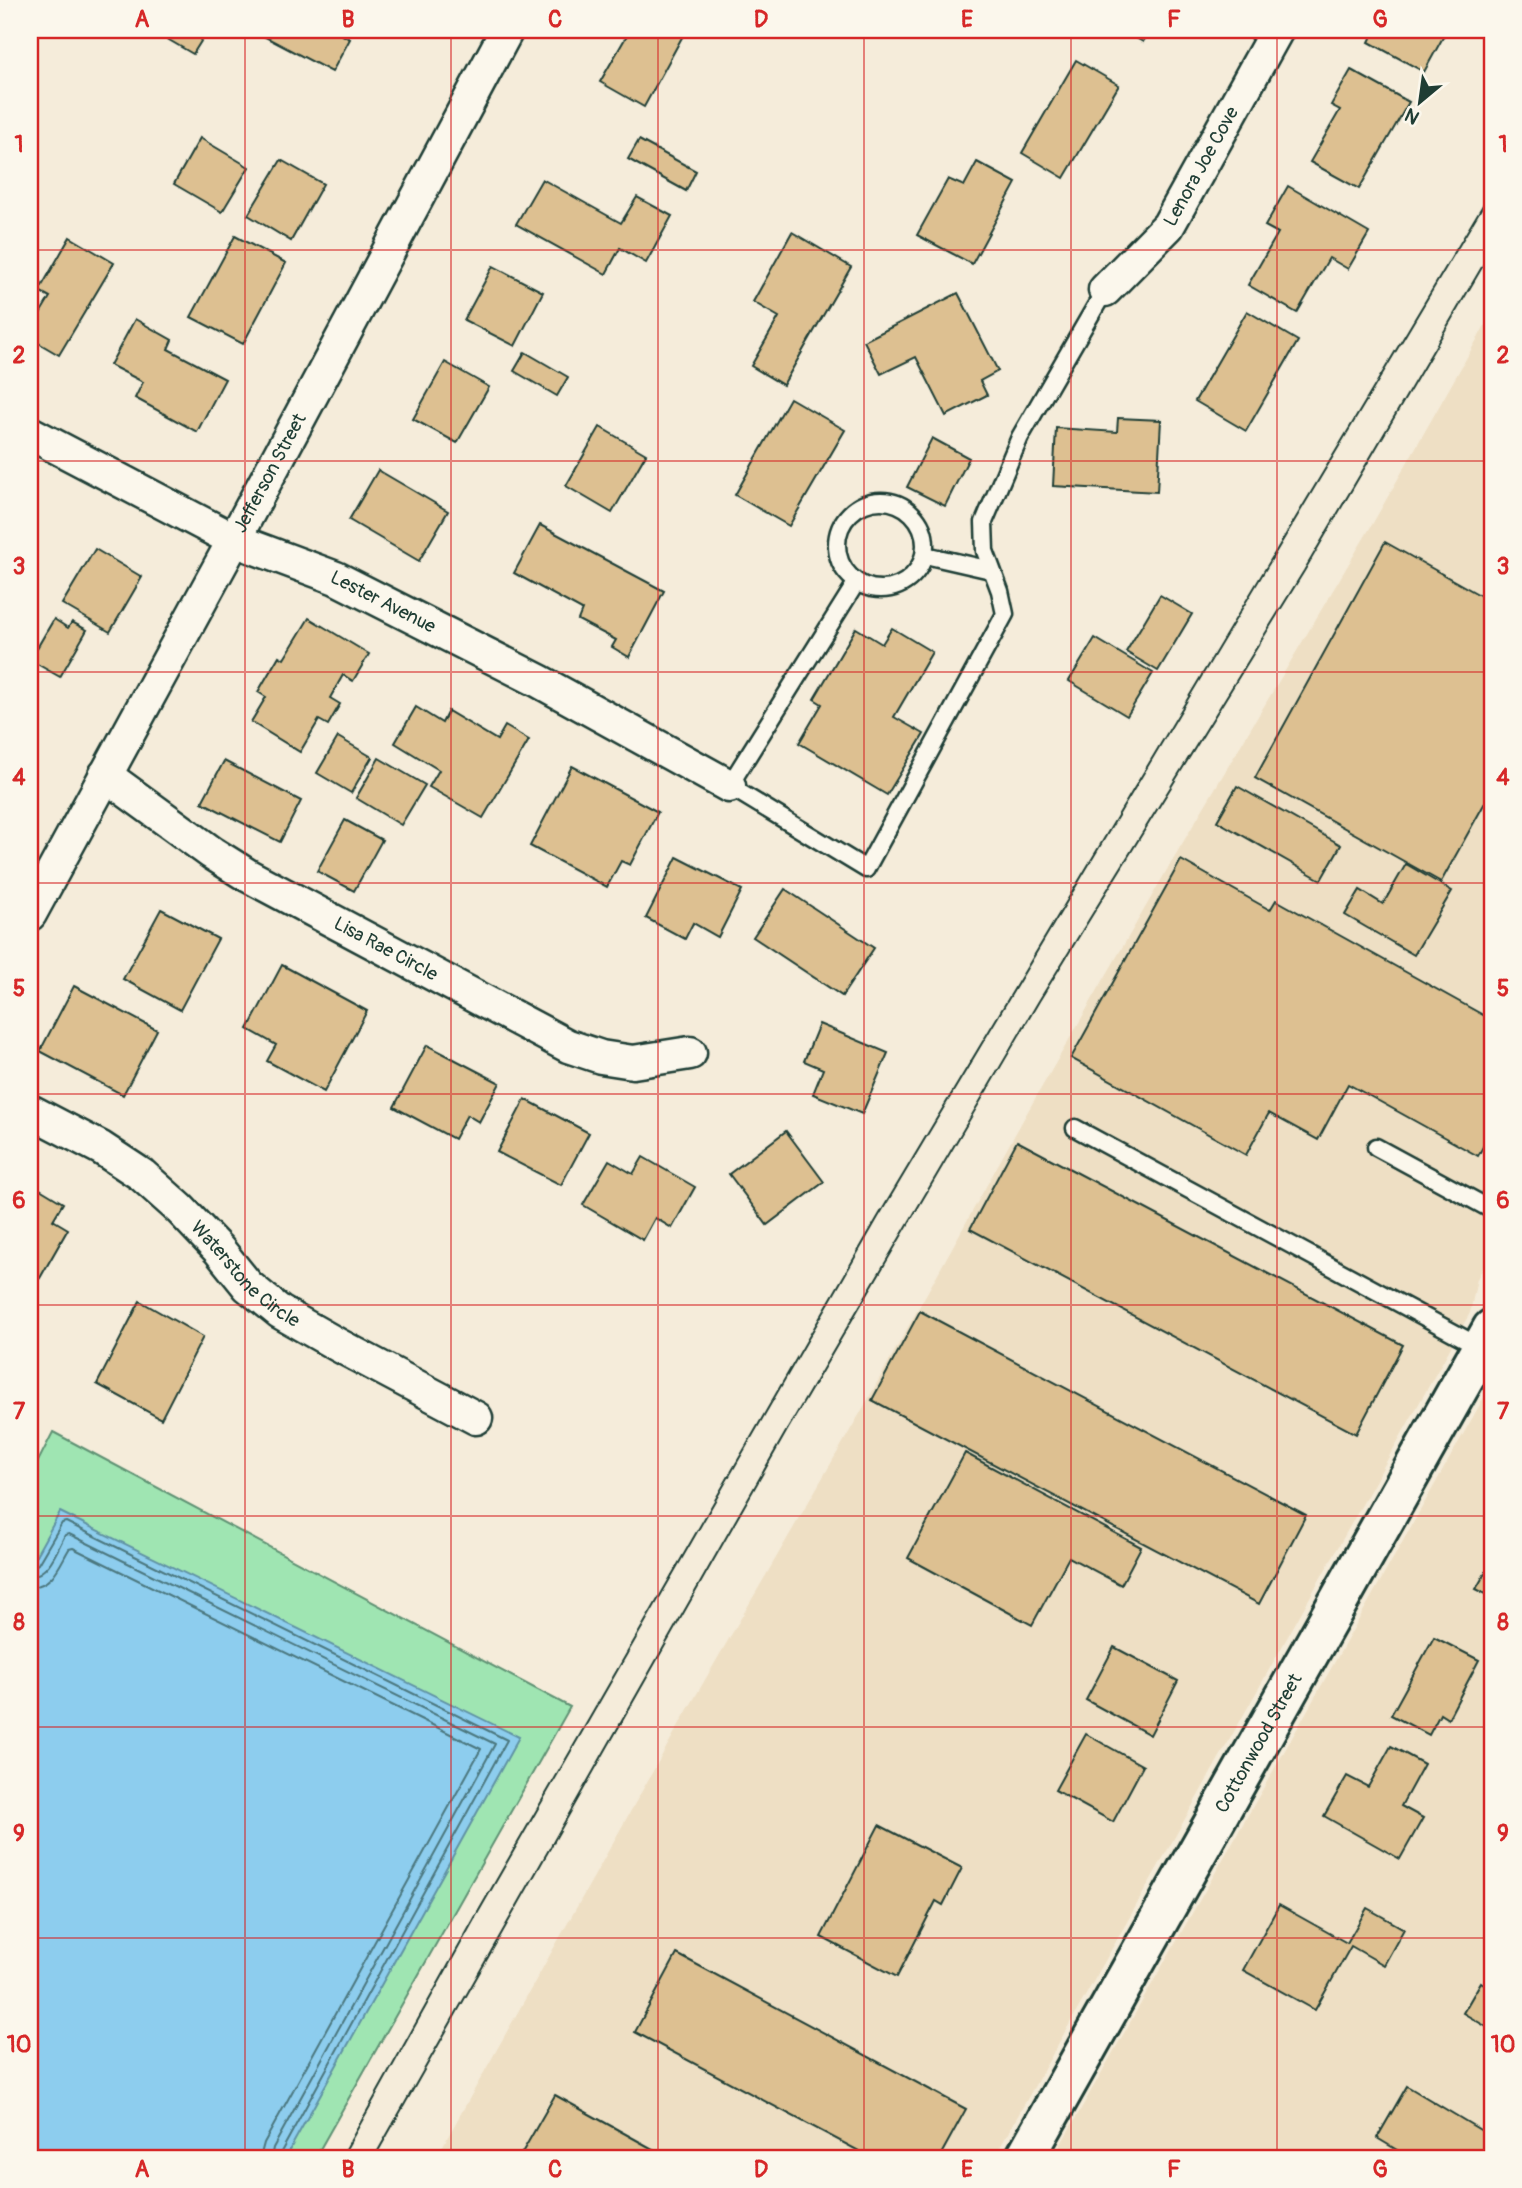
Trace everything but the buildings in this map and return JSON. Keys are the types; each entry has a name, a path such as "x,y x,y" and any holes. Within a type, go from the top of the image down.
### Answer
{"street":[{"name":"Jefferson Street","path":"30,914 507,30"},
{"name":"Lenora Joe Cove","path":"1105,290 1168,226 1277,30"},
{"name":"Lester Avenue","path":"30,433 234,540 336,578 539,681 729,786"},
{"name":"Lisa Rae Circle","path":"105,775 212,853 247,875 568,1046 601,1057 633,1062 690,1053"},
{"name":"Waterstone Circle","path":"30,1111 101,1148 142,1175 211,1242 248,1286 280,1312 476,1418"},
{"name":"Cottonwood Street","path":"1025,2158 1487,1338"}],"lane":[{"path":"856,583 729,786 866,869 1005,614 985,551 984,522 990,502 1020,436 1105,290"},
{"path":"872,501 890,501 906,508 918,521 925,537 925,555 919,570 906,583 890,590 872,590 856,583 844,570 837,554 836,537 843,520 856,508 872,501"},
{"path":"925,555 991,570"},
{"path":"1075,1128 1487,1338"},
{"path":"1376,1147 1492,1210"}],"shaded area":[{"path":"1492,313 1492,1252 1477,1279 1470,1313 994,2158 436,2158 684,1716 862,1410 1028,1111 1179,849 1373,523"},
{"path":"1492,1383 1492,2158 1053,2158 1293,1736"}],"green space":[{"path":"53,1432 570,1707 315,2158 30,2158 30,1477"}],"water":[{"path":"60,1512 519,1737 285,2158 30,2158 30,1566"}],"tram line":[{"path":"341,2158 477,1914 878,1217 1492,190"},
{"path":"374,2158 786,1432 1039,1001 1304,571 1492,250"}]}
